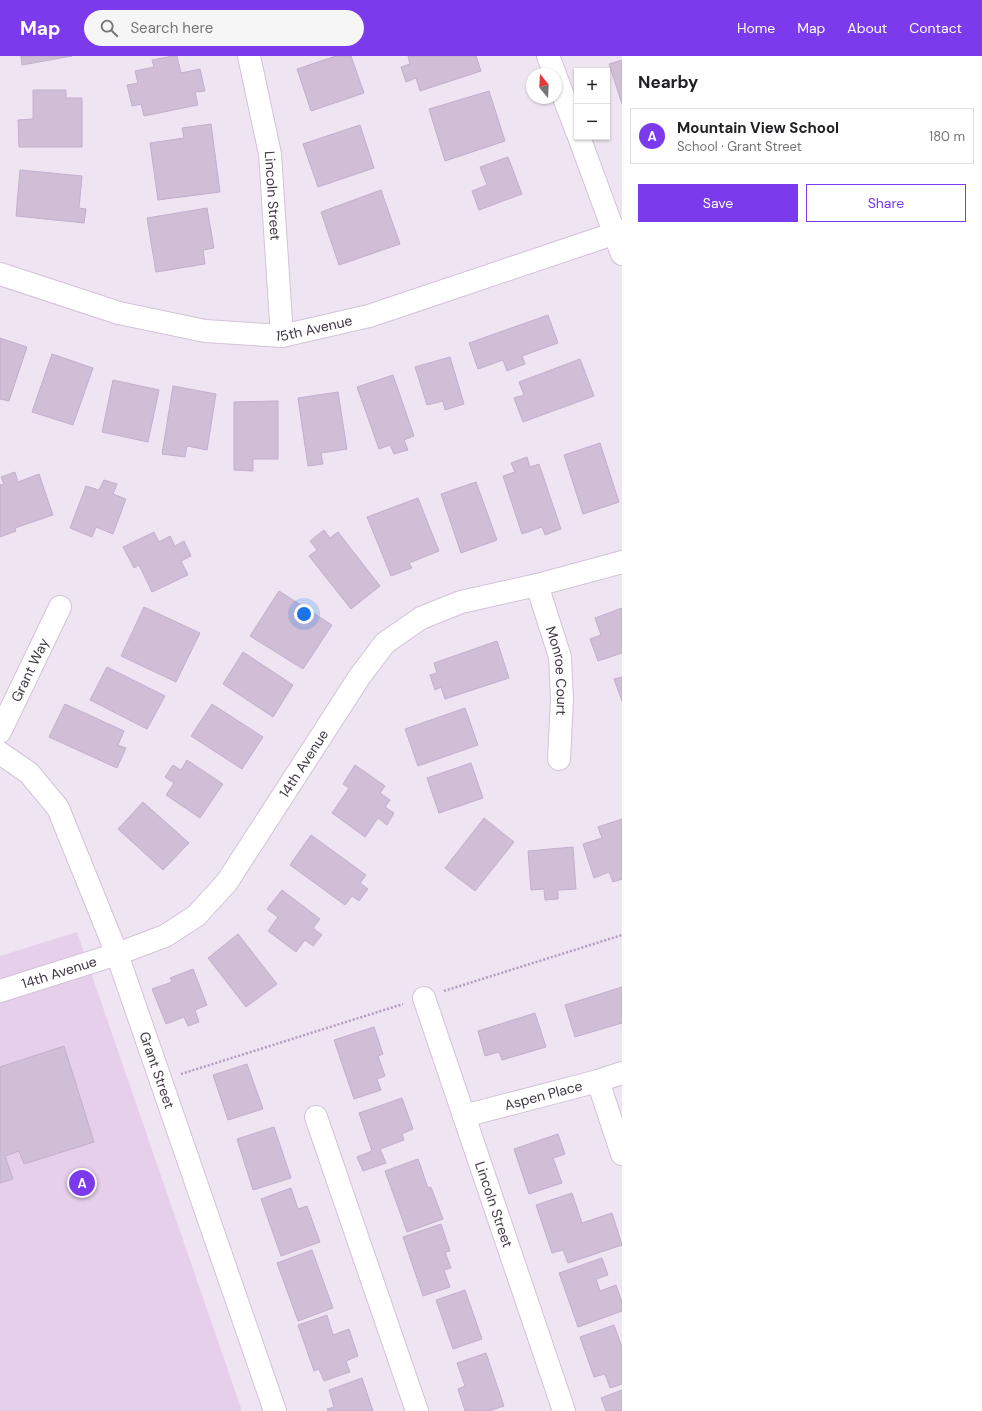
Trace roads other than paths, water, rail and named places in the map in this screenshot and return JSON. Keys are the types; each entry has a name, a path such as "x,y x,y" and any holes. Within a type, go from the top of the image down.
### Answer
{"street":[{"name":"Lincoln Street","path":"249,56 270,154 282,336"},
{"path":"548,56 553,68"},
{"path":"562,91 574,124"},
{"path":"580,140 619,233 622,254"},
{"name":"15th Avenue","path":"0,274 119,313 205,331 282,336 369,316 619,233"},
{"name":"14th Avenue","path":"0,991 118,954 165,936 196,916 227,882 360,676 385,643 421,618 461,602 537,585 622,562"},
{"name":"Monroe Court","path":"537,585 560,657 562,699 559,759"},
{"name":"Grant Way","path":"0,732 60,607"},
{"name":"Grant Street","path":"0,753 28,773 58,808 118,954 159,1078 275,1411"},
{"name":"Lincoln Street","path":"424,998 564,1411"},
{"name":"Aspen Place","path":"464,1116 598,1081 622,1073"},
{"path":"598,1081 622,1154"},
{"path":"316,1117 417,1411"}],"place":[{"name":"Mountain View School","path":"82,1183"}]}
